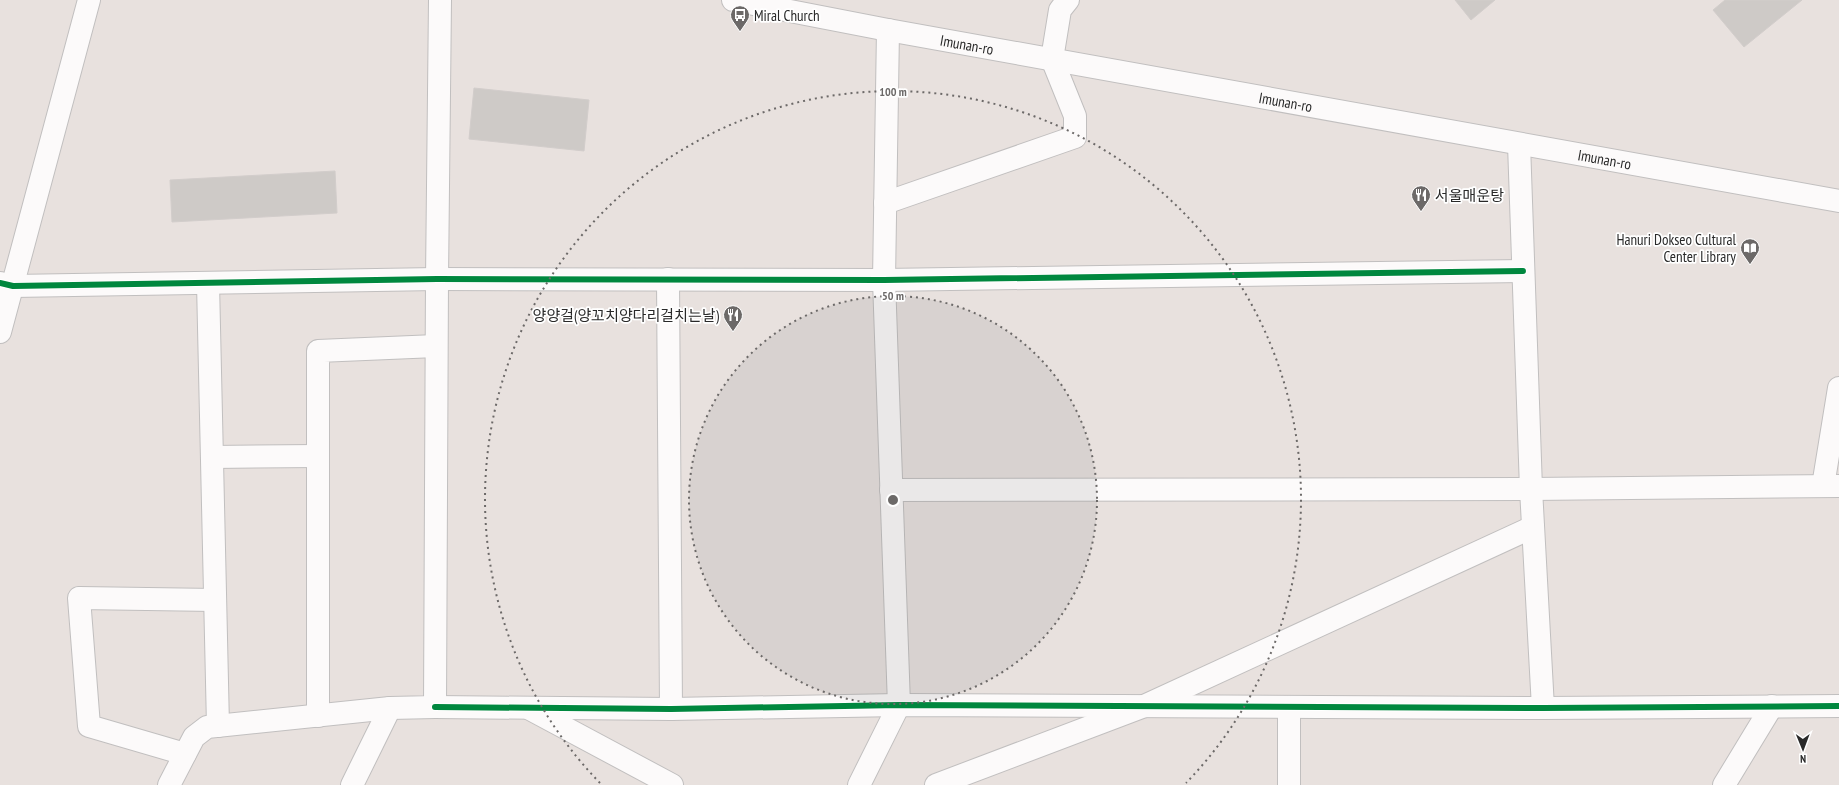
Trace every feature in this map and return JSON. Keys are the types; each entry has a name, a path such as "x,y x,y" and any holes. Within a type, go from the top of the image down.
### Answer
{"street":[{"path":"0,332 7,284 89,0"},
{"path":"435,707 436,279 440,0"},
{"name":"Imunan-ro","path":"732,0 888,30 1839,201"},
{"path":"885,203 1075,137 1075,116 1052,59 1060,10 1068,0"},
{"path":"860,785 899,706 884,280 888,30"},
{"path":"1519,144 1530,489 1543,708"},
{"path":"7,284 208,283 436,279 884,280 1523,272"},
{"path":"668,279 671,709"},
{"path":"208,283 218,726"},
{"path":"318,716 318,351 436,346"},
{"path":"892,490 1530,489 1831,486 1839,388"},
{"path":"212,456 318,456"},
{"path":"936,785 1142,707 1533,527"},
{"path":"185,754 89,726 79,598 215,600"},
{"path":"169,785 194,737 207,727 390,708 671,709 899,706 1543,708 1839,706"},
{"path":"1724,785 1772,706"},
{"path":"1289,707 1289,785"},
{"path":"352,785 390,708"},
{"path":"528,708 672,785"}],"building":[{"path":"1455,0 1495,0 1471,20"},
{"path":"1725,0 1802,0 1744,47 1713,10"},
{"path":"474,88 589,100 584,151 469,139"},
{"path":"335,171 337,213 172,222 170,180"}],"cycle path":[{"path":"0,283 13,286 437,279 884,280 1523,271"},
{"path":"435,707 671,709 899,705 1543,708 1839,706"}],"place":[{"name":"Miral Church","path":"740,32"},
{"name":"서울매운탕","path":"1421,212"},
{"name":"Hanuri Dokseo Cultural Center Library","path":"1750,265"},
{"name":"양양걸(양꼬치양다리걸치는날)","path":"733,332"}]}
